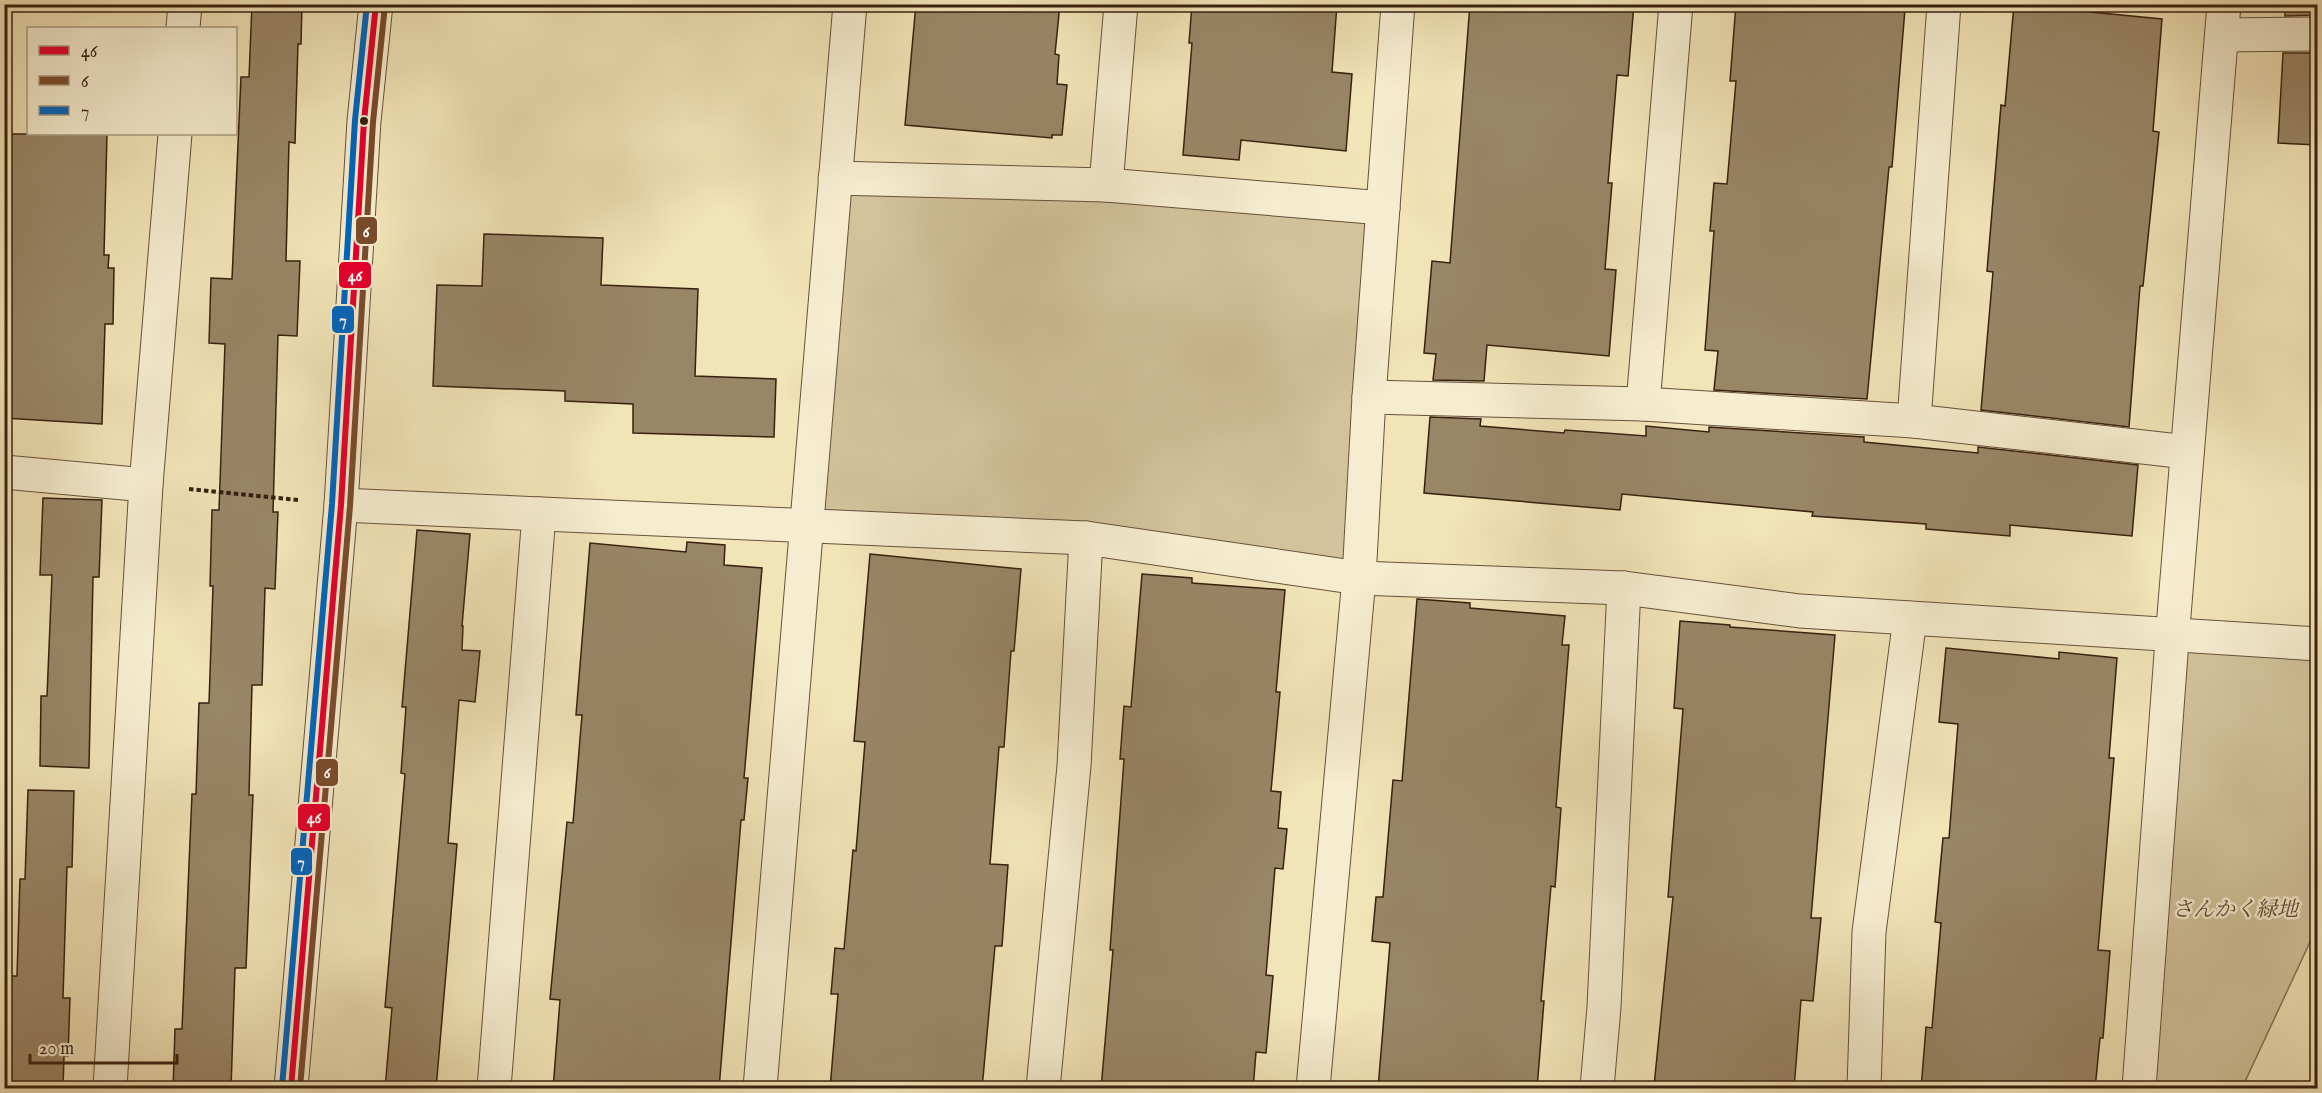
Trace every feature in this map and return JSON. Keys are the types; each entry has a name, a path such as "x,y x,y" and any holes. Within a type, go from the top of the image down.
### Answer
{"street":[{"path":"183,27 185,4"},
{"path":"291,1089 340,505 364,121 376,4"},
{"path":"760,1089 850,4"},
{"path":"1106,185 1121,4"},
{"path":"1313,1089 1359,578 1369,397 1398,4"},
{"path":"1642,404 1676,4"},
{"path":"1914,421 1944,4"},
{"path":"2139,1089 2172,635 2223,20 2318,34"},
{"path":"110,1089 146,485 175,135"},
{"path":"835,178 1106,185 1383,208"},
{"path":"1369,397 1642,404 1914,421 2187,452"},
{"path":"4,472 146,485"},
{"path":"340,505 1086,538 1359,578 1624,588 1800,611 2318,644"},
{"path":"494,1089 539,514"},
{"path":"1043,1089 1074,766 1086,538"},
{"path":"1597,1089 1604,1007 1624,588"},
{"path":"1864,1089 1869,933 1910,618"}],"path":[{"path":"146,485 340,505"}],"green space":[{"path":"835,178 1383,208 1359,578 806,526"},
{"name":"さんかく緑地","path":"2172,635 2317,644 2317,927 2242,1088 2139,1088"}],"building":[{"path":"252,4 302,4 301,44 298,44 295,143 289,142 286,261 300,261 297,336 278,335 273,512 278,512 275,589 265,588 262,685 252,685 249,795 253,795 246,968 235,968 231,1089 173,1089 175,1029 182,1029 192,794 196,794 199,703 209,703 213,586 210,586 212,510 219,510 225,344 209,343 211,278 232,279 241,77 249,77"},
{"path":"916,4 1060,4 1055,54 1059,55 1057,84 1067,85 1062,135 1052,135 1052,138 905,125"},
{"path":"1192,4 1337,4 1332,72 1352,74 1346,151 1241,140 1239,160 1183,155 1192,43 1189,43"},
{"path":"1470,4 1634,4 1628,76 1617,75 1608,183 1612,183 1605,269 1616,270 1609,356 1487,345 1484,381 1433,380 1436,354 1424,353 1432,261 1450,263"},
{"path":"1736,4 1852,4 1905,9 1892,167 1889,167 1867,399 1714,390 1718,351 1705,350 1714,231 1710,231 1714,183 1727,184 1736,81 1730,81"},
{"path":"2014,4 2060,4 2060,9 2162,19 2153,131 2159,132 2143,286 2140,286 2129,427 1981,410 1993,272 1987,271 2001,105 2005,106"},
{"path":"2285,4 2318,5 2318,15 2285,16"},
{"path":"2283,53 2318,53 2318,145 2278,143"},
{"path":"4,134 107,135 104,255 109,255 108,268 114,268 113,324 105,324 102,424 4,418"},
{"path":"484,234 603,238 601,285 698,289 695,376 776,379 774,437 633,433 633,404 565,401 565,391 433,386 437,285 482,286"},
{"path":"1430,417 1481,419 1480,426 1564,433 1565,430 1646,436 1646,426 1709,432 1709,427 1864,437 1864,442 1978,453 1978,447 2138,465 2132,536 2010,525 2010,536 1926,529 1926,524 1812,516 1813,512 1622,494 1620,510 1424,493"},
{"path":"43,498 102,500 99,577 93,577 89,768 40,766 41,696 47,696 52,575 40,575"},
{"path":"417,530 470,534 462,650 480,651 475,702 459,700 448,843 457,844 436,1089 385,1089 392,1008 385,1007 405,774 401,773 406,707 402,707"},
{"path":"687,542 725,545 724,565 762,568 744,778 748,778 744,820 741,820 719,1089 553,1089 560,1000 550,999 567,822 573,823 582,715 576,715 590,543 686,552"},
{"path":"870,554 1021,569 1014,651 1011,651 1004,747 999,747 990,864 1008,865 1002,946 995,946 982,1089 830,1089 838,994 831,994 835,948 844,949 853,850 856,851 865,742 854,741"},
{"path":"1142,574 1192,578 1192,583 1285,590 1276,692 1280,692 1271,791 1281,792 1278,828 1287,829 1283,869 1275,868 1266,975 1273,976 1266,1053 1256,1052 1253,1089 1101,1089 1113,950 1110,950 1124,759 1120,759 1124,706 1131,707"},
{"path":"1417,599 1470,603 1470,608 1565,616 1562,645 1569,645 1556,807 1561,808 1555,887 1551,886 1541,1001 1544,1001 1537,1089 1378,1089 1390,943 1372,941 1376,897 1383,897 1393,780 1402,781"},
{"path":"1680,621 1835,635 1811,918 1821,918 1813,1001 1801,1000 1794,1089 1680,1089 1654,1086 1673,897 1668,897 1683,709 1674,708"},
{"path":"1946,648 2059,659 2059,652 2117,658 2109,758 2114,758 2098,950 2110,951 2103,1038 2100,1038 2095,1089 1921,1089 1926,1027 1932,1028 1941,923 1935,922 1943,838 1949,838 1958,724 1939,722"},
{"path":"28,790 74,791 72,867 67,867 63,998 70,998 68,1056 64,1056 63,1089 8,1089 11,976 17,976 20,879 25,879"}],"transit line":[{"name":"7","path":"282,1087 332,504 355,120 367,4"},
{"name":"46","path":"291,1088 341,505 364,121 376,4"},
{"name":"6","path":"300,1088 350,506 373,122 385,5"}]}
